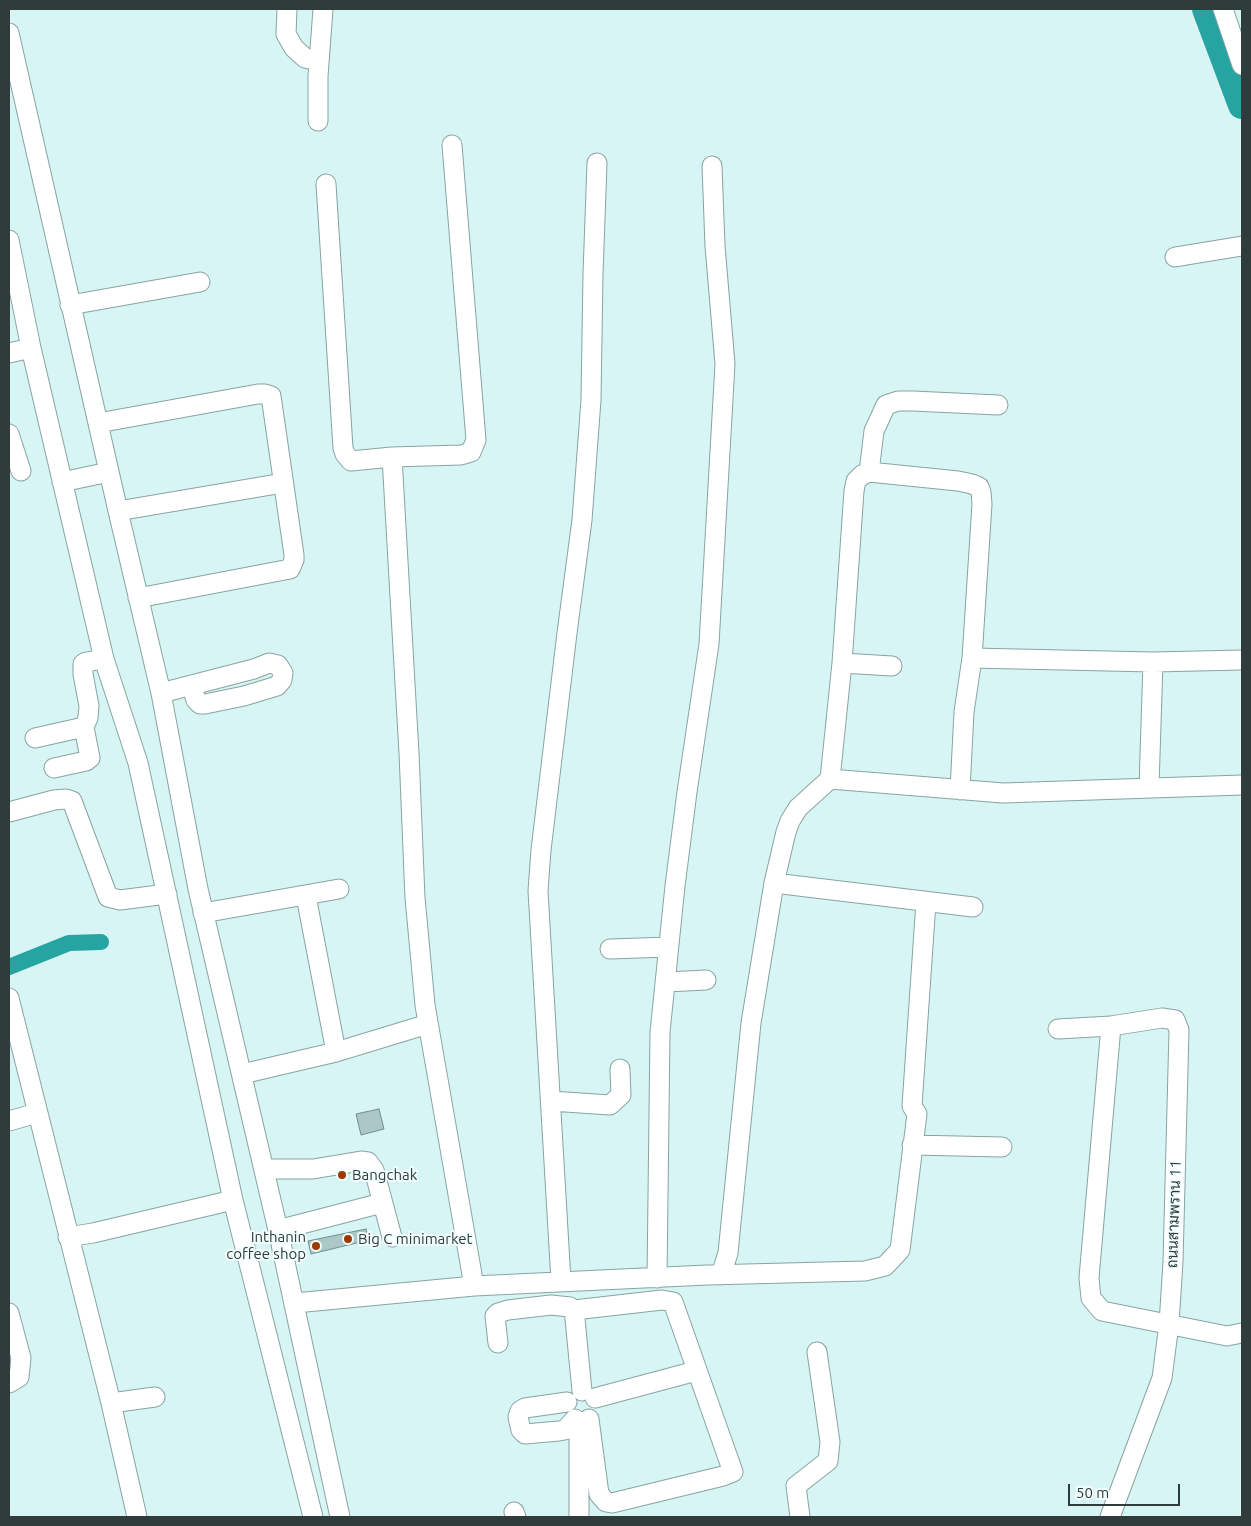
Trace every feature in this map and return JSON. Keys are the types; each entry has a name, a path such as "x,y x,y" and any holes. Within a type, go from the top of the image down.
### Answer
{"street":[{"path":"287,9 286,34 294,48 306,58 319,61"},
{"path":"318,121 319,61 323,9"},
{"path":"1223,9 1242,66"},
{"path":"9,33 161,693 203,913 295,1303 340,1517"},
{"path":"326,184 343,448 345,454 351,461 392,457 460,455 471,452 476,440 452,145"},
{"path":"561,1281 538,891 563,662 583,511 591,400 592,274 597,163"},
{"path":"657,1278 660,1032 668,947 686,802 710,635 725,364 715,246 712,166"},
{"path":"9,240 31,348 104,660 138,763 233,1200 313,1517"},
{"path":"1176,257 1242,246"},
{"path":"70,304 200,282"},
{"path":"9,353 31,348"},
{"path":"98,423 258,394 268,394 271,396 294,555 290,569 138,598"},
{"path":"869,472 874,431 886,405 898,401 998,405"},
{"path":"9,434 21,471"},
{"path":"392,457 409,743 415,898 428,1024 474,1286"},
{"path":"62,482 109,472"},
{"path":"721,1275 728,1253 752,1023 774,883 790,821 798,808 830,779 842,663 854,491 856,481 862,475 869,472 958,481 979,487 981,492 982,504 972,658 964,712 960,790"},
{"path":"118,511 283,483"},
{"path":"972,658 1153,662 1242,660"},
{"path":"54,768 86,762 90,758 84,727 88,718 89,706 83,674 84,664 86,662 104,660"},
{"path":"1149,787 1153,662"},
{"path":"842,663 892,666"},
{"path":"161,693 191,686"},
{"path":"35,738 84,727"},
{"path":"830,779 1003,793 1242,785"},
{"path":"9,812 54,800 66,798 72,801 108,897 120,900 167,894"},
{"path":"774,883 973,907"},
{"path":"203,913 340,889"},
{"path":"306,896 336,1052"},
{"path":"295,1303 474,1286 721,1275 865,1272 884,1266 900,1250 916,1114 912,1106 926,902"},
{"path":"610,949 668,947"},
{"path":"666,982 706,980"},
{"path":"9,998 111,1403 137,1517"},
{"name":"ถนนสามพราน 11","path":"1058,1029 1111,1026 1162,1018 1175,1020 1179,1030 1173,1262 1169,1324 1162,1378 1110,1517"},
{"path":"242,1074 336,1052 428,1024"},
{"path":"1111,1026 1089,1278 1091,1298 1102,1311 1227,1336 1242,1333"},
{"path":"550,1101 610,1105 621,1095 620,1069"},
{"path":"9,1121 37,1113"},
{"path":"912,1145 1002,1147"},
{"path":"264,1170 313,1170 362,1161 368,1162 374,1170 392,1237"},
{"path":"68,1237 93,1233 233,1200"},
{"path":"278,1230 382,1203"},
{"path":"498,1343 495,1316 508,1310 551,1305 570,1307 574,1310 662,1300 673,1302 733,1472 612,1503 606,1502 599,1494 581,1420 568,1412 567,1402 572,1394 588,1394 696,1371"},
{"path":"567,1402 525,1408 520,1411 518,1417 521,1430 525,1434 565,1430 596,1410 597,1403 588,1394 574,1310"},
{"path":"9,1313 21,1358 19,1377 9,1383"},
{"path":"800,1517 796,1486 828,1461 830,1442 817,1352"},
{"path":"111,1403 155,1397"},
{"path":"579,1517 581,1420"}],"building":[{"path":"379,1109 384,1129 361,1135 356,1114"},
{"name":"Big C minimarket","path":"366,1229 369,1240 311,1254 308,1241"}],"waterway":[{"path":"1206,9 1242,105"},
{"path":"9,967 69,943 101,942"}],"place":[{"name":"Bangchak","path":"342,1175"},
{"name":"Big C minimarket","path":"348,1239"},
{"name":"Inthanin coffee shop","path":"316,1246"}]}
